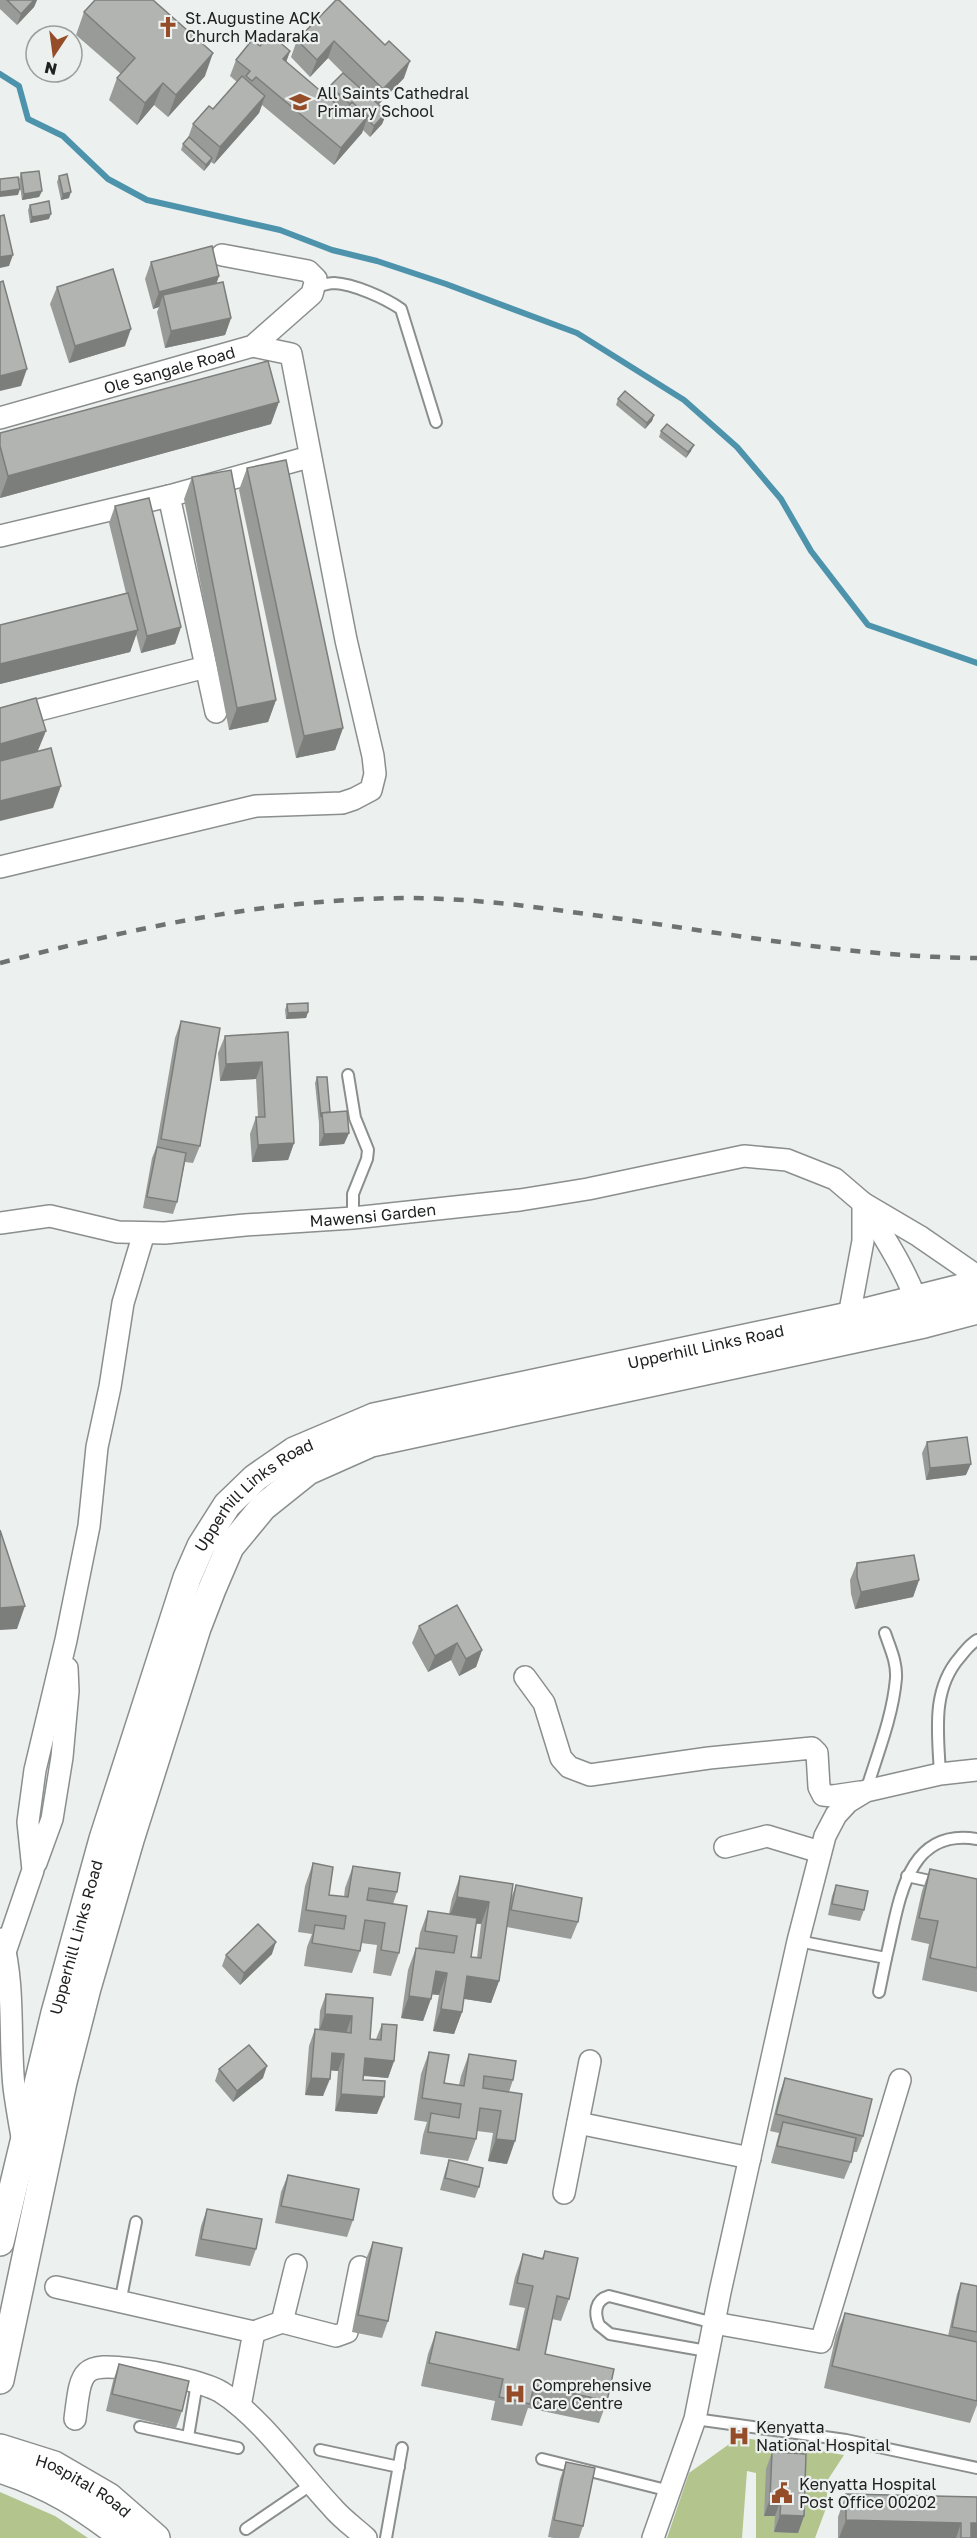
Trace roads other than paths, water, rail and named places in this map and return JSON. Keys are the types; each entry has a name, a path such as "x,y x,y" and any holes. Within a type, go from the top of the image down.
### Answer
{"street":[{"path":"222,255 308,271 316,279 315,287"},
{"name":"Ole Sangale Road","path":"0,418 253,346 312,294 315,287"},
{"path":"0,867 256,806 342,803 371,790 375,774 373,756 346,640 291,354 253,346"},
{"path":"0,536 168,496 309,457"},
{"path":"168,496 216,712"},
{"path":"0,720 206,667"},
{"name":"Mawensi Garden","path":"0,1223 50,1216 118,1232 144,1233 353,1218 565,1193 744,1156 787,1160 835,1179 863,1203"},
{"path":"863,1203 919,1236 977,1276"},
{"path":"863,1203 894,1253 916,1298 924,1324"},
{"path":"850,1328 863,1241 863,1203"},
{"path":"23,2145 14,2087 3,1942 33,1870 28,1822 35,1770 66,1640 89,1526 97,1447 111,1387 123,1303 144,1233"},
{"name":"Upperhill Links Road","path":"0,2380 63,2082 87,1988 130,1840 194,1639 230,1546 263,1507 308,1471 371,1443 850,1328 916,1298 977,1284"},
{"name":"Upperhill Links Road","path":"0,2242 4,2208 23,2145 102,1839 188,1578 201,1546 227,1505 255,1478 294,1451 374,1417 850,1328 924,1324 977,1310"},
{"path":"525,1677 544,1703 561,1758 569,1767 590,1775 709,1758 812,1748 817,1754 819,1787 823,1795 833,1796 940,1774 977,1770"},
{"path":"653,2538 695,2419 707,2351 798,1941 820,1852 836,1815 848,1802 866,1791"},
{"path":"725,1847 767,1836 820,1852"},
{"path":"564,2193 590,2061"},
{"path":"714,2323 821,2342 900,2080"},
{"path":"578,2123 750,2158"},
{"path":"4,2208 36,2216"},
{"path":"282,2322 296,2265"},
{"path":"57,2287 254,2332 282,2322 336,2336 347,2332 360,2267"},
{"path":"240,2406 254,2332"},
{"path":"75,2419 80,2382 85,2373 92,2368 107,2366 138,2370 197,2383 222,2393 240,2406 333,2509 366,2538"},
{"path":"0,2430 6,2457"},
{"name":"Hospital Road","path":"6,2457 86,2509 124,2538"},
{"name":"Hospital Road","path":"6,2457 54,2465 109,2497 156,2538"}],"lane":[{"path":"315,287 334,283 385,298 401,309 436,422"},
{"path":"348,1075 355,1118 368,1150 367,1159 353,1194 353,1218"},
{"path":"866,1791 890,1709 896,1677 894,1657 885,1633"},
{"path":"940,1774 937,1712 941,1690 953,1665 977,1641"},
{"path":"879,1992 907,1876 922,1854 942,1840 962,1837 977,1839"},
{"path":"907,1876 954,1887"},
{"path":"798,1941 886,1958"},
{"path":"120,2303 136,2222"},
{"path":"707,2351 606,2332 599,2325 596,2308 601,2300 609,2296 714,2323"},
{"path":"188,2437 197,2383"},
{"path":"695,2419 846,2440 977,2468"},
{"path":"140,2427 238,2448"},
{"path":"386,2538 402,2448"},
{"path":"320,2450 399,2467"},
{"path":"542,2459 670,2491"},
{"path":"246,2529 312,2484"}],"waterway":[{"path":"0,74 19,86 28,119 63,136 108,179 147,200 280,230 332,250 377,261 446,284 577,333 684,400 737,447 781,499 811,551 868,625 977,663"}],"railway":[{"path":"0,963 100,938 201,918 302,904 405,898 452,899 523,906 832,948 929,957 977,958"}],"place":[{"name":"St.Augustine ACK Church Madaraka","path":"168,27"},
{"name":"All Saints Cathedral Primary School","path":"300,102"},
{"name":"Comprehensive Care Centre","path":"515,2394"},
{"name":"Kenyatta National Hospital","path":"739,2436"},
{"name":"Kenyatta Hospital Post Office 00202","path":"782,2493"}]}
